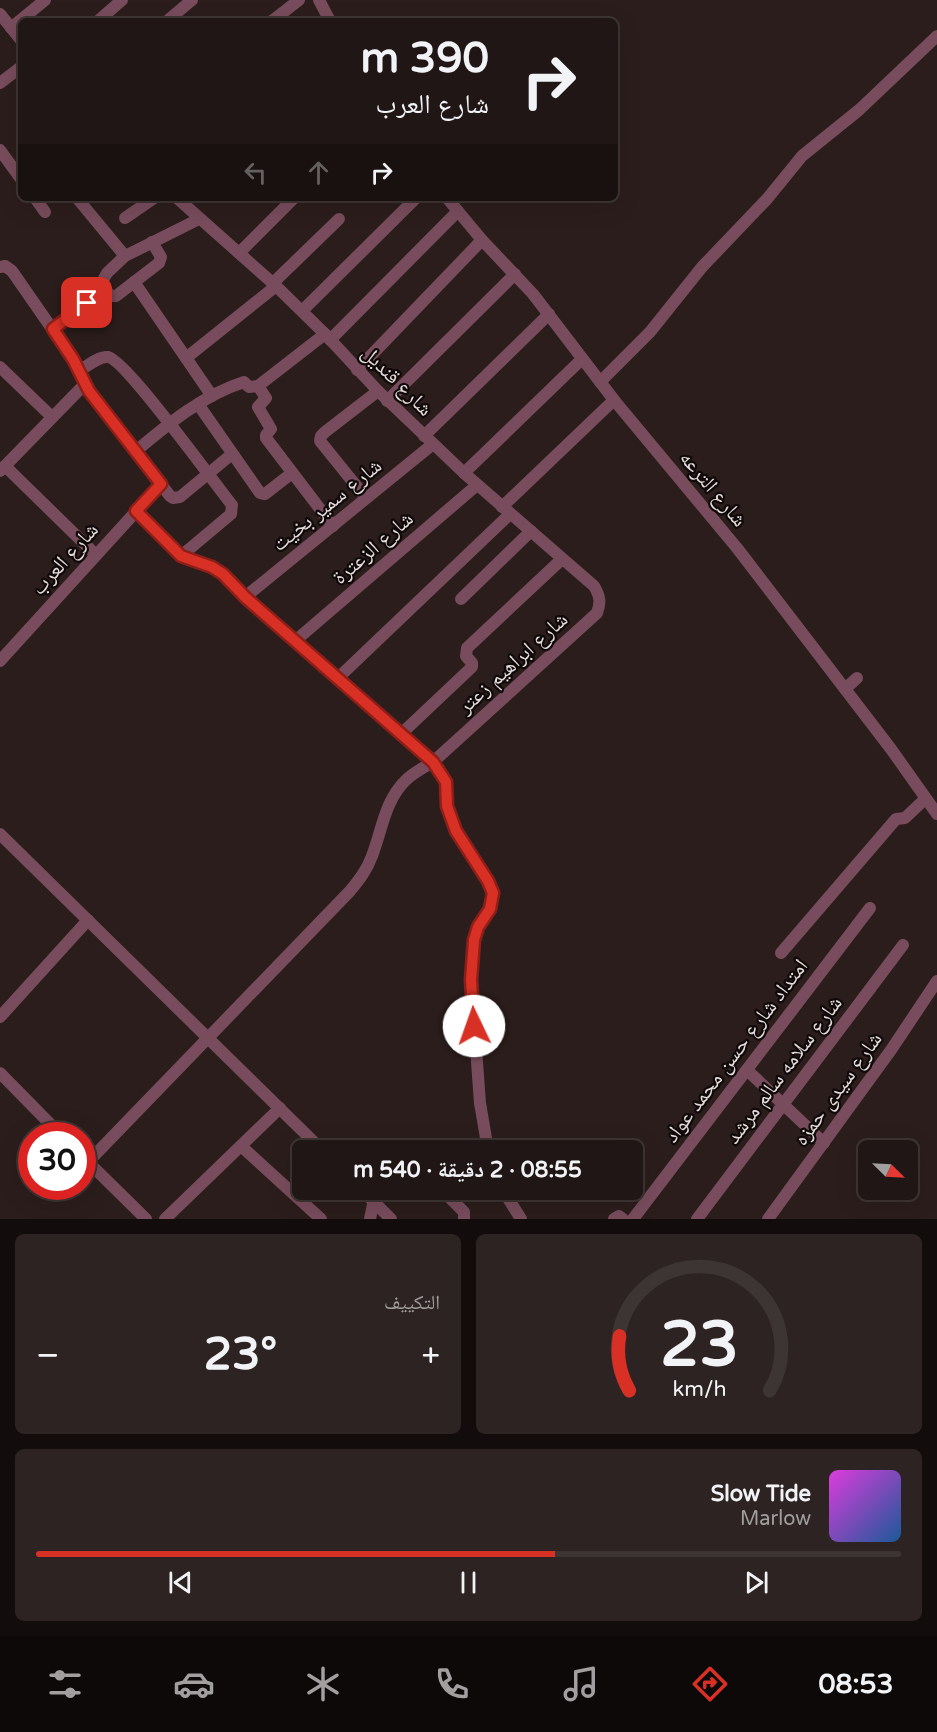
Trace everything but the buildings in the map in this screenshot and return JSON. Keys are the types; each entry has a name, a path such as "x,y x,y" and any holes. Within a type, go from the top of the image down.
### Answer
{"street":[{"path":"22,18 45,0"},
{"path":"101,18 122,0"},
{"path":"171,18 192,0"},
{"path":"276,18 299,0"},
{"path":"320,0 329,18"},
{"path":"0,14 18,37"},
{"path":"10,28 18,22"},
{"path":"600,382 650,332 702,267 767,199 802,156 860,110 937,36"},
{"path":"0,83 18,69"},
{"path":"0,150 18,175"},
{"path":"37,201 45,212"},
{"path":"80,201 125,255"},
{"path":"125,218 150,201"},
{"name":"شارع قنديل","path":"181,201 275,284 387,401 464,473 594,586"},
{"path":"239,253 291,201"},
{"path":"302,311 413,201"},
{"name":"شارع الترعه","path":"450,201 549,314 614,400 737,548 891,749 937,814"},
{"path":"136,451 168,424 198,404 244,382 249,387 258,386 327,337 458,211"},
{"path":"53,329 87,303 111,268 125,255 199,219"},
{"path":"186,358 275,284 339,219"},
{"path":"357,370 482,240"},
{"path":"100,284 111,296 116,296 134,282 161,259 152,242"},
{"path":"0,267 9,267 53,329 85,384 170,496 177,498 232,454"},
{"path":"387,401 515,274"},
{"path":"134,282 212,396"},
{"name":"شارع سمير بخيت","path":"245,597 366,498 429,440 549,314"},
{"path":"79,371 102,357 114,359 139,387 232,505 231,514 181,556"},
{"path":"464,473 582,360"},
{"path":"0,367 52,417"},
{"path":"85,384 3,469 95,554"},
{"path":"258,386 266,398 258,407 271,429 266,438 333,526"},
{"path":"366,498 320,441 321,436 378,391"},
{"path":"338,678 614,400"},
{"path":"198,404 262,494 292,473"},
{"name":"شارع العرب","path":"0,661 161,484"},
{"name":"شارع الزعترة","path":"295,641 477,485"},
{"path":"136,511 181,556 212,567 223,574 245,597 433,762 446,782 447,806 456,831 488,881 493,893 490,909 478,927 474,940 471,980 480,1103 486,1140"},
{"path":"461,599 531,531"},
{"path":"401,734 472,667 472,663 466,656 467,648 562,559"},
{"name":"شارع ابراهيم زعتر","path":"433,762 597,613 600,604 599,594 594,586"},
{"path":"845,689 857,678"},
{"path":"96,1149 350,891 364,874 383,819 399,788 407,779 433,762"},
{"path":"781,953 896,819 905,818 925,800"},
{"path":"0,834 312,1140"},
{"name":"امتداد شارع حسن محمد عواد","path":"633,1219 870,908"},
{"path":"0,1017 88,920"},
{"name":"شارع سلامه سالم مرشد","path":"697,1219 903,945"},
{"name":"شارع سيدى حمزه","path":"768,1219 891,1050 937,981"},
{"path":"747,1070 824,1143"},
{"path":"0,1073 48,1122"},
{"path":"165,1219 280,1108"},
{"path":"241,1146 321,1219"},
{"path":"96,1169 146,1219"},
{"path":"370,1219 374,1200"},
{"path":"378,1200 391,1219"},
{"path":"452,1200 464,1212 465,1219"},
{"path":"509,1200 521,1219"}],"route":[{"path":"87,303 53,329 78,367 89,391 161,484 136,511 181,556 212,567 223,574 245,597 433,762 442,773 446,782 447,806 456,831 488,881 493,893 490,909 478,927 474,940 471,980 474,1026"}]}
